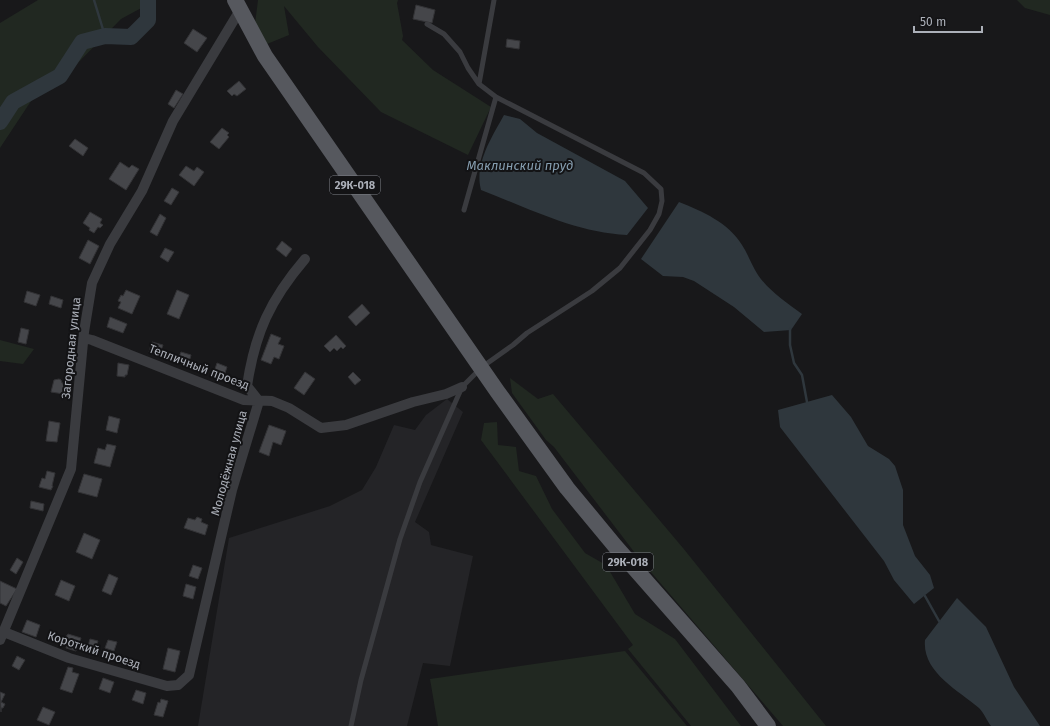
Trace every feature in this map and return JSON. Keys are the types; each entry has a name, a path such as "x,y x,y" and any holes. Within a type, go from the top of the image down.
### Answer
{"main road":[{"name":"29К-018","path":"238,5 264,56 567,488 614,546 738,686 768,726"}],"street":[{"name":"Загородная улица","path":"2,636 71,469 84,338 92,283 110,244 142,191 173,121 238,5"},
{"name":"Молодёжная улица","path":"178,685 189,675 232,490 259,401 247,386 251,357 264,319 285,282 305,259"},
{"name":"Тепличный проезд","path":"84,338 244,400 272,401 289,408 321,428 346,425 413,402 446,394 462,386"},
{"name":"Короткий проезд","path":"2,636 69,658 167,686 178,685"}],"lane":[{"path":"479,84 494,0"},
{"path":"351,726 361,680 400,539 420,482 462,386 482,367 513,346 526,333 592,291 620,268 650,230 658,214 662,201 661,189 644,173 496,97 479,84 468,68 460,52 444,34 428,24"},
{"path":"464,210 496,97"}],"shaded area":[{"path":"38,0 156,0 121,19 69,72 37,92 0,148 0,23"},
{"path":"258,0 398,0 397,3 403,36 402,40 433,70 491,107 468,155 381,112 318,47 284,6 289,35 267,44 255,24"},
{"path":"1017,0 1050,0 1050,15 1025,8"},
{"path":"0,340 34,349 23,364 0,361"},
{"path":"510,378 538,399 553,394 683,548 826,726 783,726 638,557 554,447 546,440 512,393"},
{"path":"447,399 463,412 415,522 429,532 431,545 473,556 450,666 423,663 407,726 198,726 229,538 330,506 362,490 376,467 394,425 415,430 426,415"},
{"path":"497,422 498,445 516,447 519,471 536,476 552,509 585,553 606,565 635,614 675,639 741,726 691,726 628,649 633,645 481,440 484,423"},
{"path":"625,651 687,726 438,726 430,679"}],"water":[{"name":"Маклинский пруд","path":"504,115 520,119 537,133 625,181 648,208 627,235 589,230 571,225 534,212 481,190 479,180 480,170 485,151"},
{"path":"679,202 697,209 714,219 737,237 762,281 778,296 802,314 791,330 764,332 734,307 694,281 683,277 663,276 641,259"},
{"path":"832,395 851,417 868,446 889,459 895,466 903,490 903,525 915,556 930,575 934,588 914,604 894,580 884,561 780,427 778,410"},
{"path":"957,598 986,627 1014,687 1040,726 991,726 979,708 943,679 929,662 925,640"}],"building":[{"path":"416,5 435,10 432,23 413,19"},
{"path":"193,29 207,38 197,52 184,43"},
{"path":"507,39 520,41 519,49 506,47"},
{"path":"239,81 246,89 237,96 234,94 232,96 227,91"},
{"path":"176,90 183,94 174,108 168,104"},
{"path":"222,128 229,133 227,135 229,137 219,149 210,142"},
{"path":"75,139 88,148 83,156 69,146"},
{"path":"120,162 129,168 132,165 139,169 126,190 109,179"},
{"path":"186,166 194,171 197,167 204,172 194,186 179,175"},
{"path":"172,188 179,192 171,205 164,201"},
{"path":"90,212 102,219 100,223 103,225 100,228 98,227 94,233 83,223"},
{"path":"160,214 166,218 157,236 150,232"},
{"path":"88,240 99,246 90,264 79,258"},
{"path":"282,241 292,249 286,257 276,249"},
{"path":"165,248 174,252 168,262 160,257"},
{"path":"126,290 140,296 132,314 118,308 121,302 118,301"},
{"path":"177,290 189,295 179,319 167,314"},
{"path":"27,291 40,295 36,306 24,302"},
{"path":"51,296 63,300 61,308 49,304"},
{"path":"362,304 370,313 356,326 348,317"},
{"path":"110,317 127,324 123,333 107,327"},
{"path":"21,328 29,330 26,344 18,342"},
{"path":"271,334 281,338 278,344 284,346 279,359 274,357 271,364 261,360"},
{"path":"336,335 346,346 343,349 341,347 337,351 334,348 330,352 324,346"},
{"path":"152,342 163,345 159,356 149,352"},
{"path":"181,352 191,355 188,366 177,362"},
{"path":"118,363 129,365 127,375 125,375 125,377 117,376"},
{"path":"217,363 227,367 224,376 214,372"},
{"path":"305,372 315,379 304,395 294,388"},
{"path":"353,372 361,380 355,385 348,377"},
{"path":"59,379 62,383 66,384 64,394 51,392 54,380"},
{"path":"109,416 120,419 117,433 106,430"},
{"path":"49,421 60,423 57,442 46,441"},
{"path":"269,425 286,431 281,445 273,442 269,456 259,452"},
{"path":"107,444 116,446 110,467 94,463 98,448 105,450"},
{"path":"47,471 55,473 51,490 39,487 42,478 45,479"},
{"path":"84,474 102,479 97,497 78,492"},
{"path":"31,501 44,504 43,511 30,508"},
{"path":"197,517 202,519 201,522 208,525 205,535 184,528 188,518 195,520"},
{"path":"84,533 100,540 92,559 76,552"},
{"path":"17,558 23,562 16,574 10,570"},
{"path":"193,565 202,568 198,579 189,576"},
{"path":"109,574 118,578 111,595 102,591"},
{"path":"61,580 75,586 69,601 55,595"},
{"path":"0,581 17,589 6,606 0,603"},
{"path":"186,584 196,587 193,599 183,596"},
{"path":"27,620 40,625 36,637 22,632"},
{"path":"68,634 81,638 76,651 66,648 68,641 65,638"},
{"path":"90,639 98,641 94,653 87,650"},
{"path":"108,640 117,642 114,651 105,648"},
{"path":"168,648 180,651 175,672 163,669"},
{"path":"17,656 25,660 19,670 12,666"},
{"path":"68,667 73,668 72,672 79,674 72,693 60,689"},
{"path":"103,678 114,682 110,693 99,689"},
{"path":"136,690 146,693 143,704 132,700"},
{"path":"0,692 5,694 1,702 5,704 3,708 1,708 1,712"},
{"path":"161,699 168,701 163,717 154,715 158,702 160,703"},
{"path":"43,707 55,712 49,725 37,720"}],"waterway":[{"path":"94,0 105,36"},
{"path":"0,122 13,102 60,76 82,42 105,36 131,37 148,20 148,0"},
{"path":"790,329 790,345 794,363 802,375 807,402"},
{"path":"925,596 939,621"}]}
